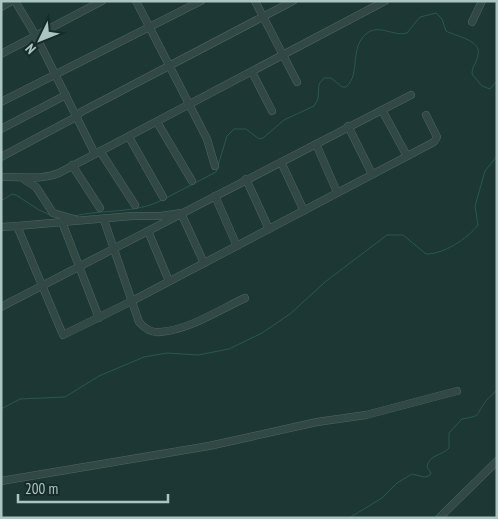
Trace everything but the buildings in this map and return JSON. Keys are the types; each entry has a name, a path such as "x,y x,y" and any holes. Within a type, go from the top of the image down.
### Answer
{"street":[{"path":"1,7 14,1 36,36 76,116 98,152 135,205"},
{"path":"1,54 102,1"},
{"path":"136,1 207,139 215,166"},
{"path":"1,102 55,74 61,74 201,1"},
{"path":"255,1 297,82"},
{"path":"1,156 292,1"},
{"path":"472,22 482,1"},
{"path":"25,179 54,175 252,72 380,2"},
{"path":"252,72 272,111"},
{"path":"1,129 66,95"},
{"path":"1,297 3,306 410,95"},
{"path":"382,110 407,156"},
{"path":"16,226 63,335 304,211 437,139 426,115"},
{"path":"157,122 192,180"},
{"path":"348,126 372,174"},
{"path":"129,137 163,197"},
{"path":"316,144 337,192"},
{"path":"281,162 304,211"},
{"path":"72,165 100,208"},
{"path":"1,176 16,176 25,179 36,187 56,215 86,221"},
{"path":"246,179 270,228"},
{"path":"214,196 237,246"},
{"path":"1,227 181,213"},
{"path":"181,213 204,263"},
{"path":"104,220 139,322 148,330 160,332 194,323 245,298"},
{"path":"62,222 99,318"},
{"path":"148,231 169,281"},
{"path":"1,481 209,446 317,422 366,415 457,391"},
{"path":"439,518 497,462"}],"waterway":[{"path":"166,198 216,172 227,136 234,129 246,129 259,139 263,138 284,120 314,106 318,99 319,84 324,78 331,78 342,87 346,87 353,75 356,54 361,40 371,31 381,30 402,34 407,33 420,17 436,13 442,19 446,31 467,39 476,46 478,55 472,74 482,86 490,89 497,81"},
{"path":"1,409 20,399 65,397 99,376 144,357 167,353 198,355 229,349 262,333 290,314 325,282 387,235 403,235 426,254 447,249 468,235 478,225 475,206 485,171 497,156"},
{"path":"1,201 12,194 16,195 52,216"},
{"path":"74,216 130,209 162,200"},
{"path":"349,518 382,498 397,483 412,474 424,477 429,476 431,473 427,467 428,463 433,457 449,448 449,433 462,419 476,416 486,401 497,390"}]}
